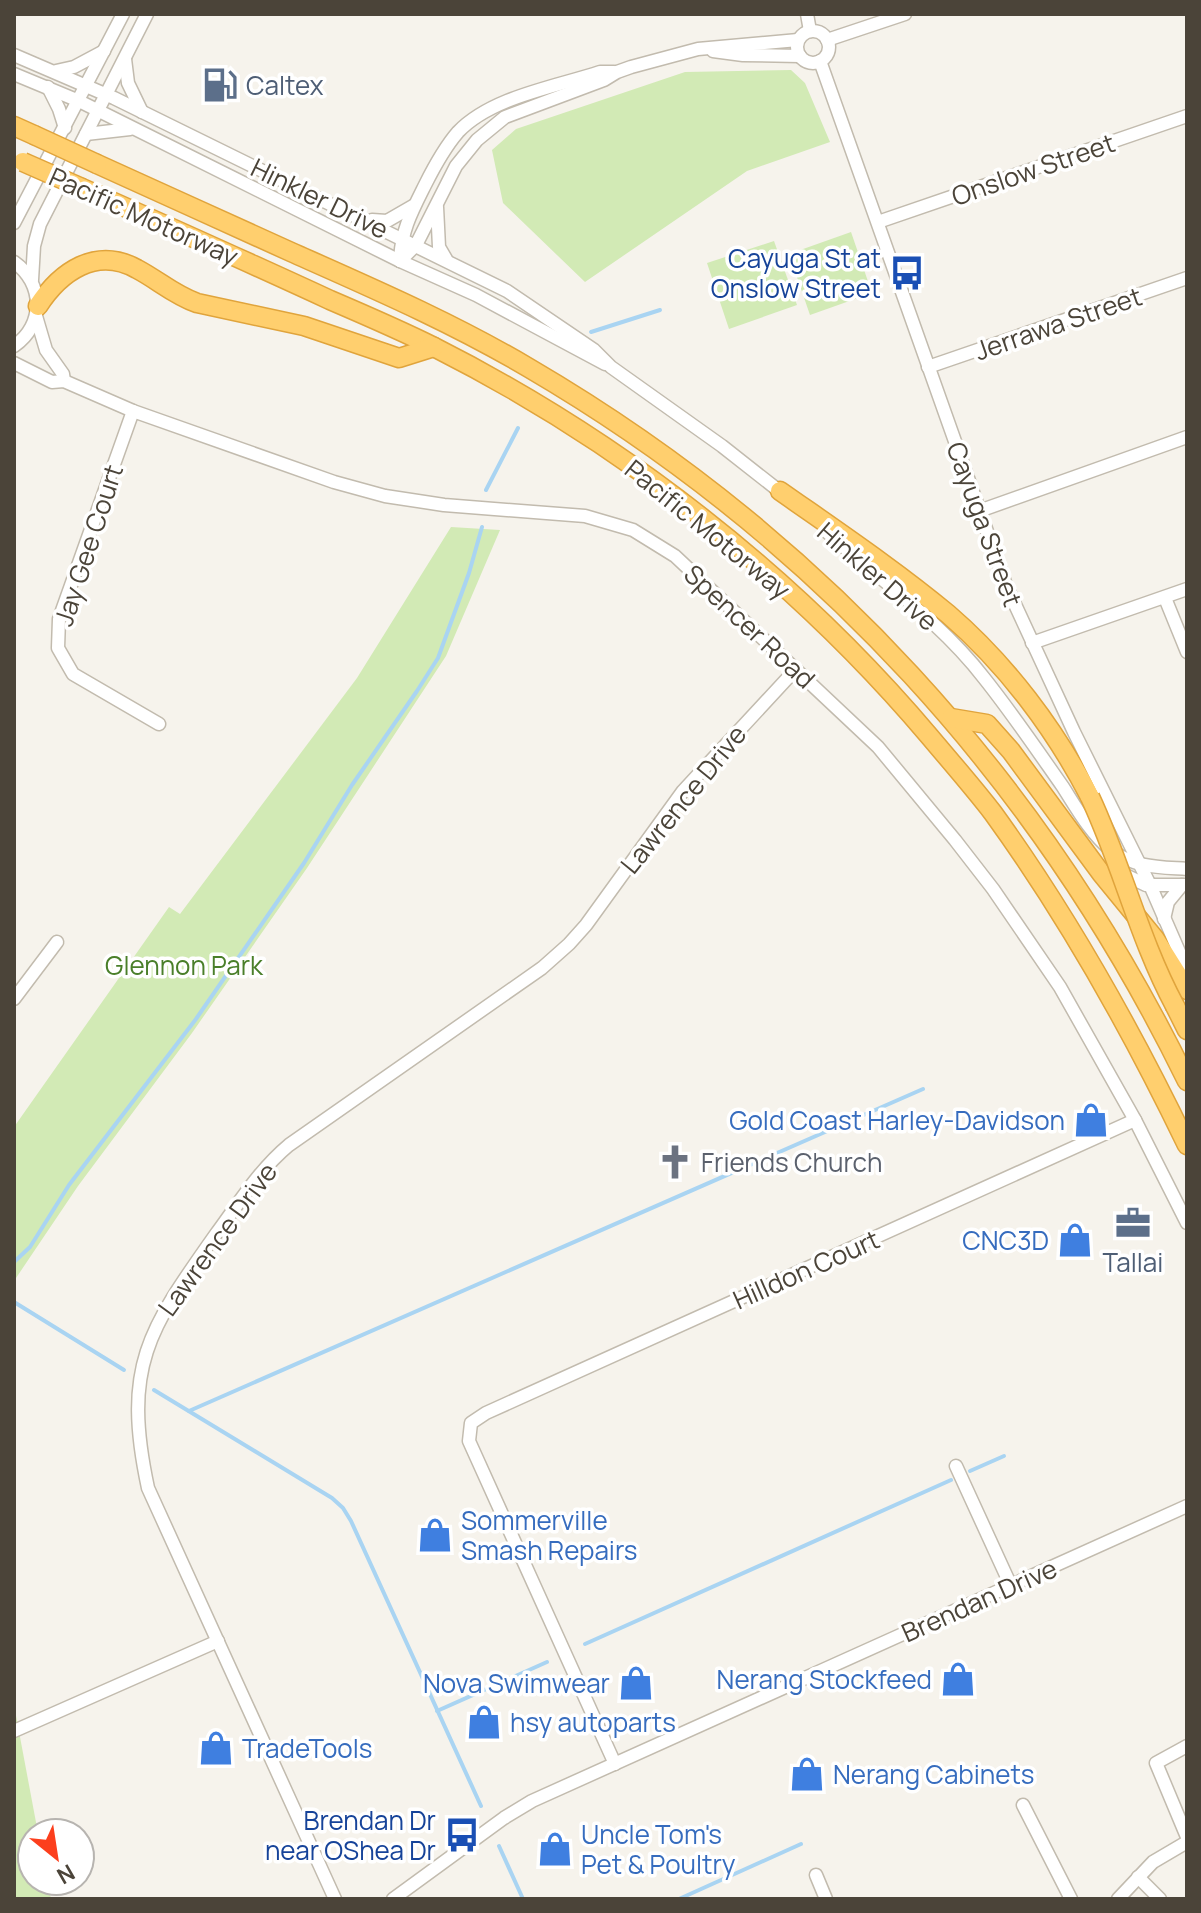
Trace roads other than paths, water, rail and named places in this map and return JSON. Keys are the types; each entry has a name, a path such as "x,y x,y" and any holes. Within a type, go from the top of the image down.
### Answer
{"highway":[{"name":"Pacific Motorway","path":"14,126 437,318 527,367 605,415 666,456 762,531 877,637 951,718 1022,806 1127,966 1187,1081"},
{"name":"Pacific Motorway","path":"19,160 434,347 589,438 679,500 777,582 884,684 991,810 1083,947 1187,1145"},
{"path":"37,311 59,278 82,264 109,260 137,268 182,298 304,326 399,358 434,347"},
{"path":"780,491 917,589 974,639 1041,717 1076,769 1090,797 1114,850 1150,953 1187,1030"},
{"path":"951,718 987,724 1011,751 1090,859 1155,939 1187,990"}],"street":[{"path":"14,223 123,14"},
{"path":"64,381 63,374 46,350 37,311 32,280 34,246 40,224 147,14"},
{"path":"807,14 810,31"},
{"path":"827,40 905,14"},
{"path":"400,261 416,245 466,153 505,117 604,80 617,72 698,49 726,44 766,45 798,40 810,31 820,33 827,40 828,51 820,61 807,62 800,56 798,40"},
{"path":"698,49 743,55 800,56"},
{"path":"54,71 74,67 104,51"},
{"name":"Hinkler Drive","path":"14,55 106,94 447,260 531,306 594,350 611,367 780,491 926,617 965,655 1003,702 1116,868 1130,879 1150,885"},
{"path":"125,56 128,83 142,112"},
{"name":"Cayuga Street","path":"820,61 1006,585 1150,885 1187,970"},
{"path":"400,261 401,238 415,205 457,133 497,105 600,72 617,72"},
{"name":"Hinkler Drive","path":"14,74 98,110 400,261 476,295 611,367"},
{"path":"48,87 65,128"},
{"name":"Onslow Street","path":"878,222 1187,116"},
{"path":"86,134 135,129"},
{"path":"224,151 236,179"},
{"path":"436,204 439,247 447,260"},
{"path":"365,220 387,221 415,205"},
{"path":"14,262 32,280"},
{"name":"Jerrawa Street","path":"928,367 1187,278"},
{"path":"14,346 30,329 37,311"},
{"name":"Spencer Road","path":"14,363 52,382 64,381 133,411 334,482 385,496 444,505 585,516 633,530 675,556 878,747 993,889 1060,987 1135,1120 1187,1223"},
{"name":"Jay Gee Court","path":"133,411 59,619 58,648 73,674 159,724"},
{"path":"979,511 1187,437"},
{"path":"1032,643 1187,589"},
{"path":"1165,598 1187,652"},
{"name":"Lawrence Drive","path":"335,1899 148,1488 138,1437 138,1397 143,1361 155,1326 168,1303 267,1165 289,1145 542,968 569,944 692,781 796,669"},
{"name":"Hinkler Drive","path":"1095,833 1113,851 1140,865"},
{"path":"1140,865 1187,869"},
{"path":"1150,885 1185,885"},
{"path":"1164,919 1166,905 1185,885"},
{"path":"14,999 57,942"},
{"name":"Hilldon Court","path":"615,1764 469,1441 471,1423 1135,1120"},
{"path":"956,1466 1011,1586"},
{"name":"Brendan Drive","path":"393,1899 532,1801 1187,1506"},
{"path":"14,1731 218,1641"},
{"path":"1118,1899 1153,1862 1187,1839 1156,1763 1187,1746"},
{"path":"1023,1805 1071,1899"},
{"path":"816,1875 826,1899"},
{"path":"1138,1877 1160,1899"}],"waterway":[{"path":"591,332 660,310"},
{"path":"486,490 518,428"},
{"path":"14,1262 30,1247 69,1185 196,1019 417,691 438,658 482,527"},
{"path":"189,1411 923,1089"},
{"path":"14,1302 124,1370"},
{"path":"154,1390 332,1498 343,1508 481,1806"},
{"path":"970,1471 1004,1456"},
{"path":"585,1644 951,1480"},
{"path":"437,1711 547,1662"},
{"path":"679,1899 801,1844"},
{"path":"499,1846 523,1899"}],"place":[{"name":"Caltex","path":"220,85"},
{"name":"Cayuga St at Onslow Street","path":"907,273"},
{"name":"Gold Coast Harley-Davidson","path":"1091,1120"},
{"name":"Friends Church","path":"675,1162"},
{"name":"Tallai","path":"1133,1223"},
{"name":"CNC3D","path":"1075,1240"},
{"name":"Sommerville Smash Repairs","path":"435,1535"},
{"name":"Nerang Stockfeed","path":"958,1679"},
{"name":"Nova Swimwear","path":"636,1683"},
{"name":"hsy autoparts","path":"484,1722"},
{"name":"TradeTools","path":"216,1748"},
{"name":"Nerang Cabinets","path":"807,1774"},
{"name":"Brendan Dr near OShea Dr","path":"462,1835"},
{"name":"Uncle Tom's Pet & Poultry","path":"555,1849"}],"park label":[{"name":"Glennon Park","path":"184,965"}]}
